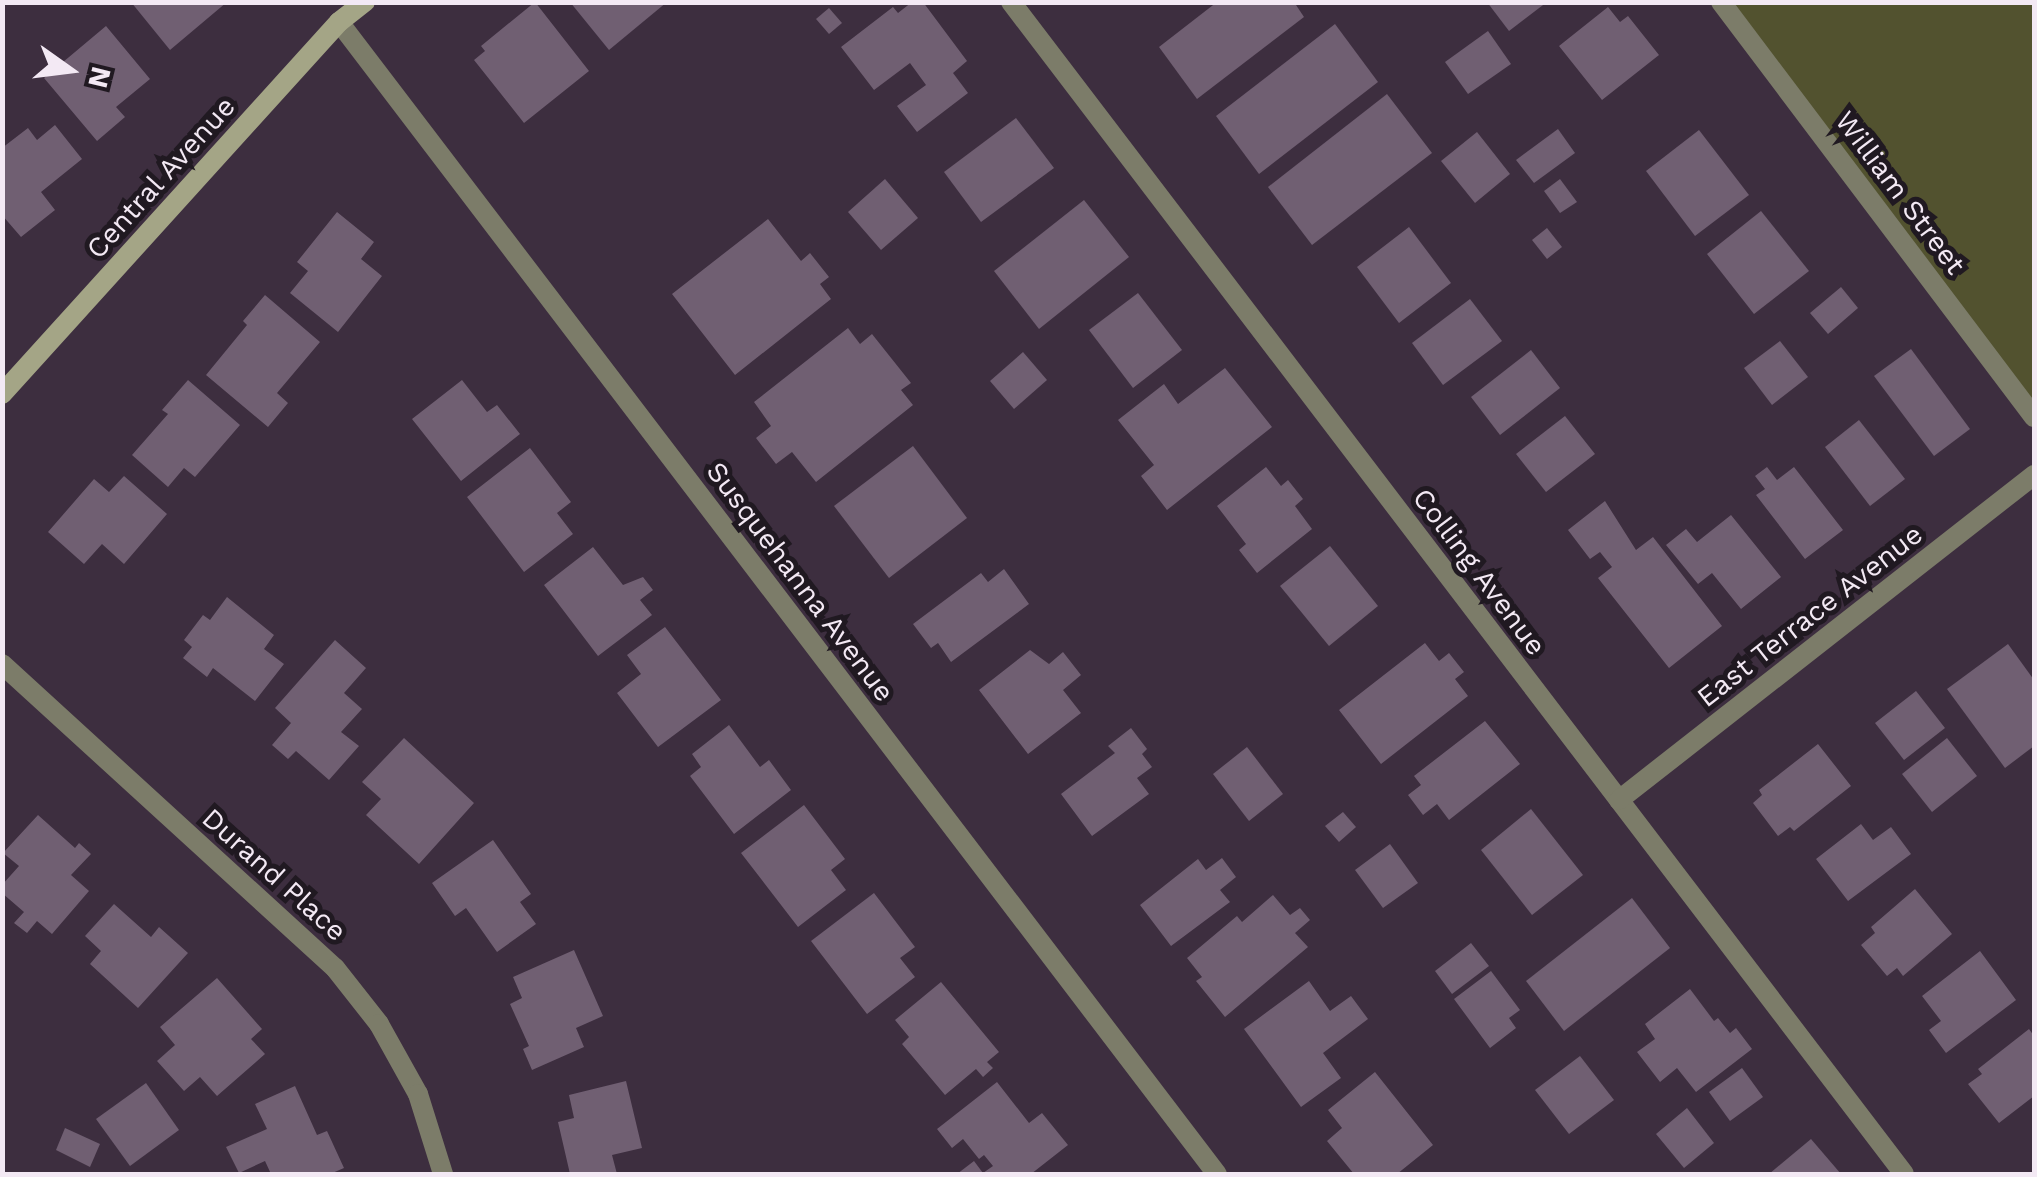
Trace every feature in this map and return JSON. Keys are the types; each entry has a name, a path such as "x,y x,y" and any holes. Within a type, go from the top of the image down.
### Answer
{"street":[{"name":"Central Avenue","path":"2,394 339,22 364,2"},
{"name":"Colling Avenue","path":"1011,2 1904,1174"},
{"name":"William Street","path":"1721,2 2034,417"},
{"name":"Susquehanna Avenue","path":"339,22 1217,1174"},
{"name":"East Terrace Avenue","path":"1619,800 2034,475"},
{"name":"Durand Place","path":"2,664 334,968 380,1024 418,1094 443,1174"}],"shaded area":[{"path":"1718,3 2034,3 2034,420"}],"building":[{"path":"131,2 227,2 170,50"},
{"path":"535,2 589,71 524,123 474,60 485,51 481,46"},
{"path":"570,2 667,2 609,50"},
{"path":"912,2 923,2 967,61 953,73 968,93 917,132 897,106 926,85 910,63 874,90 841,47 893,7 898,13"},
{"path":"1217,2 1294,2 1304,17 1197,99 1159,47"},
{"path":"1487,2 1547,2 1509,31"},
{"path":"1608,7 1620,22 1628,16 1659,55 1602,100 1559,46"},
{"path":"829,8 842,23 829,34 816,19"},
{"path":"1335,24 1378,82 1259,174 1216,116"},
{"path":"106,26 150,79 116,107 125,117 97,141 44,78"},
{"path":"1488,31 1511,64 1468,94 1445,62"},
{"path":"1387,94 1432,153 1312,245 1268,187"},
{"path":"1016,118 1054,168 981,222 944,172"},
{"path":"55,125 82,159 41,192 55,210 21,237 2,215 2,148 28,128 37,140"},
{"path":"1558,129 1575,153 1534,183 1516,160"},
{"path":"1699,130 1749,195 1695,236 1646,171"},
{"path":"1477,132 1510,174 1475,203 1441,161"},
{"path":"885,179 918,218 881,250 848,212"},
{"path":"1560,179 1577,202 1560,213 1544,191"},
{"path":"1084,200 1129,257 1039,329 994,271"},
{"path":"1761,211 1809,271 1754,314 1707,254"},
{"path":"337,212 374,242 361,259 382,276 338,332 290,293 308,271 297,262"},
{"path":"768,219 801,261 810,253 829,277 820,284 831,299 735,375 672,294"},
{"path":"1409,227 1451,283 1399,323 1357,267"},
{"path":"1547,228 1562,247 1547,259 1532,240"},
{"path":"1841,287 1858,308 1828,334 1810,313"},
{"path":"1138,293 1182,350 1133,388 1089,330"},
{"path":"265,295 320,342 277,393 288,403 268,427 206,375 247,325 243,321"},
{"path":"1470,299 1502,341 1443,385 1412,343"},
{"path":"848,328 860,344 872,334 911,383 901,390 913,405 816,482 792,452 776,464 756,438 771,426 754,402"},
{"path":"1780,341 1808,377 1772,405 1744,368"},
{"path":"1911,349 1970,429 1934,456 1874,376"},
{"path":"1531,350 1560,388 1500,435 1471,397"},
{"path":"1023,352 1047,380 1014,409 990,381"},
{"path":"1225,368 1272,427 1167,510 1141,476 1154,465 1118,420 1164,384 1178,404"},
{"path":"188,380 240,425 195,477 184,468 168,487 132,455 168,414 162,410"},
{"path":"462,380 487,412 497,405 520,434 461,481 412,419"},
{"path":"1565,416 1595,454 1546,492 1516,454"},
{"path":"1859,420 1905,479 1870,506 1825,447"},
{"path":"913,446 967,518 889,578 834,506"},
{"path":"530,448 571,502 557,513 573,534 524,572 467,497"},
{"path":"1266,467 1281,486 1288,480 1303,499 1295,506 1312,529 1257,573 1239,550 1246,544 1217,506"},
{"path":"1767,467 1777,480 1794,467 1843,530 1805,559 1756,495 1765,489 1755,476"},
{"path":"124,476 167,514 124,564 102,544 84,564 48,532 94,479 109,492"},
{"path":"1605,501 1636,550 1653,537 1722,626 1669,668 1598,578 1612,567 1600,552 1590,559 1568,530"},
{"path":"1731,515 1781,577 1741,609 1712,573 1698,584 1666,545 1686,529 1697,542"},
{"path":"1330,546 1378,606 1329,646 1280,586"},
{"path":"593,547 623,585 643,577 653,590 640,600 652,615 598,656 544,585"},
{"path":"1004,569 1029,604 951,662 938,643 931,648 913,624 981,573 988,582"},
{"path":"227,597 274,635 264,649 284,664 255,701 213,668 207,677 183,658 192,647 184,640 203,615 210,620"},
{"path":"665,627 721,700 658,747 617,693 641,674 627,655"},
{"path":"335,640 366,668 344,693 362,709 341,732 359,746 329,780 296,751 288,759 272,745 291,723 275,708"},
{"path":"1425,643 1439,661 1449,653 1464,672 1455,679 1468,696 1381,764 1339,710"},
{"path":"2008,644 2034,680 2034,746 2005,768 1947,689"},
{"path":"1030,650 1049,664 1063,652 1081,675 1063,690 1081,713 1028,754 979,690"},
{"path":"1916,691 1945,728 1904,760 1875,723"},
{"path":"1485,721 1520,764 1449,820 1437,804 1423,815 1408,795 1421,785 1414,776"},
{"path":"729,725 760,767 769,760 791,790 734,834 690,776 701,767 692,754"},
{"path":"1131,728 1147,749 1142,754 1152,767 1137,778 1149,794 1092,836 1061,794 1115,753 1108,746"},
{"path":"404,738 474,803 419,864 366,815 381,799 362,782"},
{"path":"1947,738 1977,776 1932,812 1902,774"},
{"path":"1818,744 1851,786 1794,831 1790,827 1778,836 1753,803 1762,795 1759,790"},
{"path":"1247,747 1283,794 1249,821 1213,774"},
{"path":"804,805 845,859 831,870 846,890 798,927 741,853"},
{"path":"1531,809 1583,875 1532,915 1481,850"},
{"path":"1343,812 1356,827 1339,842 1325,826"},
{"path":"38,815 75,848 79,843 91,854 71,875 89,891 52,934 37,921 27,933 14,923 24,912 2,893 2,885 19,866 3,853"},
{"path":"1861,824 1873,840 1891,827 1911,854 1848,901 1816,859"},
{"path":"493,840 531,894 520,902 536,924 497,952 466,908 455,916 432,883"},
{"path":"1390,844 1418,883 1383,908 1355,870"},
{"path":"1222,858 1236,877 1220,890 1230,902 1171,946 1140,905 1198,859 1206,870"},
{"path":"1915,889 1952,934 1903,976 1897,968 1887,976 1861,945 1875,933 1871,927"},
{"path":"874,893 915,947 900,958 915,977 867,1014 811,941"},
{"path":"1273,895 1290,915 1300,908 1310,920 1295,933 1308,947 1225,1017 1196,981 1202,977 1187,958 1237,916 1242,922"},
{"path":"1632,898 1670,948 1564,1031 1526,981"},
{"path":"114,904 151,937 159,927 188,953 138,1008 90,964 101,951 85,936"},
{"path":"1471,943 1489,966 1452,994 1435,971"},
{"path":"574,950 603,1016 576,1028 584,1047 532,1070 523,1049 529,1046 510,1004 522,998 513,977"},
{"path":"1980,951 2016,1000 1946,1053 1929,1030 1941,1021 1922,996"},
{"path":"1491,971 1520,1010 1509,1018 1516,1028 1490,1048 1454,999"},
{"path":"217,978 262,1029 251,1039 265,1054 217,1096 200,1077 184,1091 157,1061 175,1045 160,1027"},
{"path":"1309,981 1330,1011 1351,996 1368,1019 1323,1053 1341,1078 1301,1107 1244,1029"},
{"path":"941,982 999,1052 987,1062 993,1068 983,1077 976,1069 945,1095 902,1044 909,1037 895,1020"},
{"path":"1690,989 1714,1021 1718,1018 1730,1033 1736,1028 1752,1049 1696,1092 1677,1068 1660,1082 1637,1052 1655,1039 1645,1024"},
{"path":"2029,1029 2034,1036 2034,1096 1999,1123 1968,1084 1982,1074 1978,1069"},
{"path":"1580,1056 1614,1100 1569,1134 1535,1090"},
{"path":"1742,1068 1763,1097 1730,1121 1709,1092"},
{"path":"1375,1072 1433,1145 1397,1174 1354,1174 1327,1141 1342,1128 1328,1110"},
{"path":"626,1081 642,1148 612,1155 617,1174 570,1174 558,1122 574,1118 569,1095"},
{"path":"997,1082 1029,1123 1042,1113 1068,1145 1031,1174 957,1174 974,1161 983,1173 993,1166 984,1155 979,1159 963,1139 952,1148 937,1129"},
{"path":"146,1083 179,1130 130,1166 96,1119"},
{"path":"295,1086 317,1135 327,1131 344,1168 330,1174 271,1174 265,1161 239,1173 226,1147 267,1129 255,1104"},
{"path":"1687,1108 1714,1143 1684,1168 1656,1134"},
{"path":"65,1128 100,1144 90,1167 56,1150"},
{"path":"1811,1139 1841,1174 1769,1174"}]}
